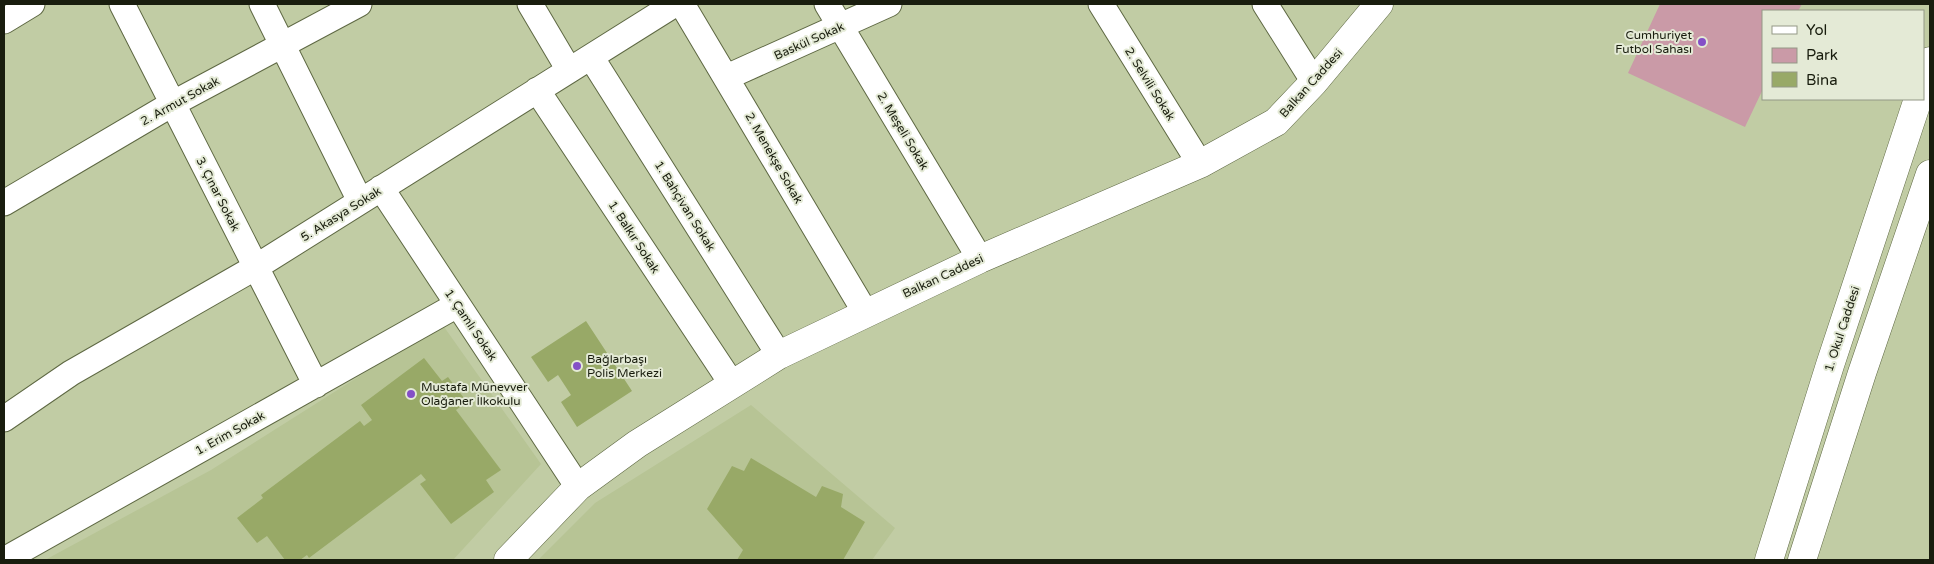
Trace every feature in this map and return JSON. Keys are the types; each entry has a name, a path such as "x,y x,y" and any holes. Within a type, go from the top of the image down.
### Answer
{"street":[{"path":"4,21 32,4"},
{"name":"3. Çınar Sokak","path":"122,4 316,385"},
{"path":"262,4 360,201"},
{"name":"2. Armut Sokak","path":"4,203 172,104 359,4"},
{"path":"530,4 569,70"},
{"name":"5. Akasya Sokak","path":"4,419 71,373 256,267 674,4"},
{"name":"2. Menekşe Sokak","path":"682,4 865,312"},
{"name":"2. Meşeli Sokak","path":"827,4 980,259"},
{"name":"Baskül Sokak","path":"727,77 840,28 889,4"},
{"name":"2. Selvili Sokak","path":"1101,4 1200,164"},
{"path":"1265,4 1314,82"},
{"name":"Balkan Caddesi","path":"508,560 578,487 637,444 779,355 865,312 980,259 1200,164 1276,122 1314,82 1379,4"},
{"name":"1. Bahçivan Sokak","path":"591,57 779,355"},
{"path":"1924,81 1930,61"},
{"name":"1. Balkır Sokak","path":"537,90 732,384"},
{"name":"1. Okul Caddesi","path":"1769,560 1830,365 1918,100"},
{"path":"1802,560 1862,373 1930,174"},
{"name":"1. Çamlı Sokak","path":"381,188 578,487"},
{"name":"1. Erim Sokak","path":"4,560 457,305"}],"shaded area":[{"name":"Mustafa Münevver Olağaner İlkokulu","path":"442,324 541,464 453,560 45,560 211,470"},
{"path":"751,405 895,528 872,560 538,560 595,503"}],"green space":[{"name":"Cumhuriyet Futbol Sahası","path":"1660,4 1802,4 1799,10 1762,10 1762,91 1745,127 1628,73"}],"building":[{"name":"Bağlarbaşı Polis Merkezi","path":"586,321 632,391 577,427 561,402 571,395 558,375 548,382 531,357"},
{"path":"424,358 442,381 448,377 467,402 456,410 501,470 486,480 494,492 451,524 420,484 426,480 421,474 309,558 307,555 300,560 285,560 267,536 257,543 237,518 263,498 261,495 360,421 364,426 372,420 361,405"},
{"path":"751,458 816,497 822,486 843,494 841,507 865,522 843,560 737,560 743,550 707,509 732,466 744,471"}],"place":[{"name":"Cumhuriyet Futbol Sahası","path":"1702,42"},
{"name":"Bağlarbaşı Polis Merkezi","path":"577,366"},
{"name":"Mustafa Münevver Olağaner İlkokulu","path":"411,394"}]}
